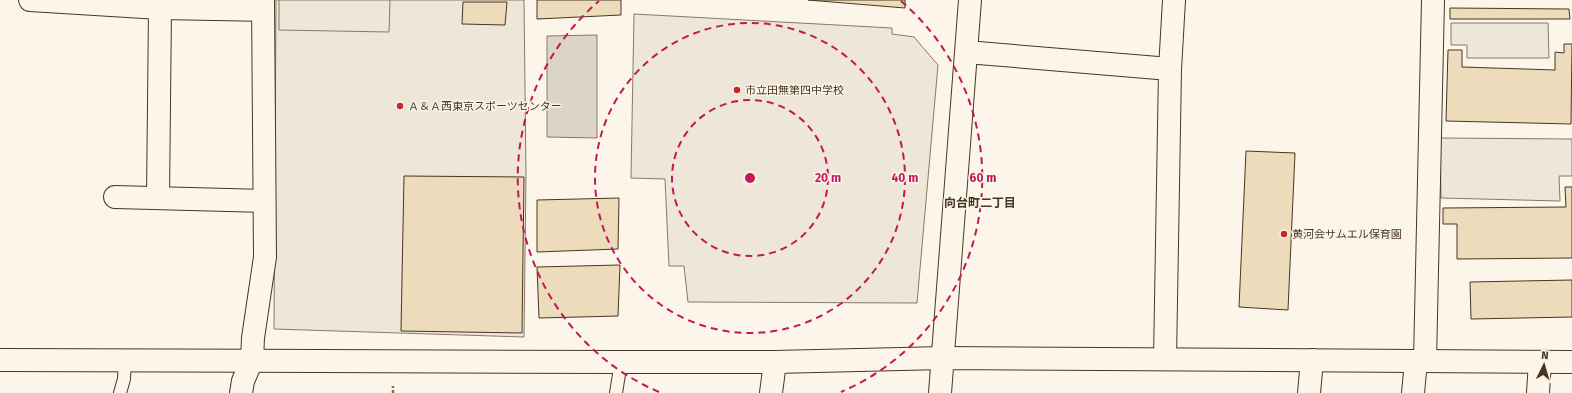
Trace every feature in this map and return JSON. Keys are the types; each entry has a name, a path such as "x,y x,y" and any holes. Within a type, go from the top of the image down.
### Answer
{"street":[{"path":"30,0 160,8 263,5 265,257 253,338 252,360 242,381 241,393"},
{"path":"940,393 970,0"},
{"path":"1165,359 1170,69 1174,0"},
{"path":"1413,393 1420,361 1433,0"},
{"path":"158,198 160,8"},
{"path":"966,52 1170,69"},
{"path":"115,197 264,202"},
{"path":"0,360 775,362 943,358 1572,362"},
{"path":"1309,393 1312,360"},
{"path":"771,393 775,362"},
{"path":"1538,393 1540,362"}],"lane":[{"path":"120,393 124,379 125,360"},
{"path":"616,393 621,362"}],"shaded area":[{"name":"Ａ＆Ａ西東京スポーツセンター","path":"276,0 524,0 526,176 524,337 274,329"},
{"path":"279,0 390,0 389,32 279,30"},
{"name":"市立田無第四中学校","path":"634,14 892,28 892,34 914,37 938,65 917,303 688,302 684,266 669,266 665,179 631,178"},
{"path":"1451,23 1548,23 1549,58 1467,58 1467,45 1451,45"},
{"path":"597,35 597,138 547,137 547,36"},
{"path":"1440,138 1572,139 1572,176 1559,176 1560,201 1441,198"}],"building":[{"path":"537,0 621,0 621,15 537,19"},
{"path":"808,0 905,0 905,8"},
{"path":"463,2 507,2 505,25 462,24"},
{"path":"1450,8 1569,9 1570,19 1450,19"},
{"path":"1564,44 1572,44 1571,124 1446,121 1448,50 1462,50 1462,67 1555,70 1555,52 1564,53"},
{"path":"1246,151 1295,153 1288,310 1239,307"},
{"path":"404,176 524,177 522,333 401,331"},
{"path":"1565,187 1572,187 1572,258 1457,259 1457,224 1443,224 1443,208 1566,207"},
{"path":"619,198 618,249 537,252 537,200"},
{"path":"620,265 618,316 539,318 537,267"},
{"path":"1572,280 1572,317 1471,319 1470,282"}],"place":[{"name":"市立田無第四中学校","path":"737,90"},
{"name":"Ａ＆Ａ西東京スポーツセンター","path":"400,106"},
{"name":"黄河会サムエル保育園","path":"1284,234"}],"district":[{"name":"向台町二丁目","path":"980,203"}]}
